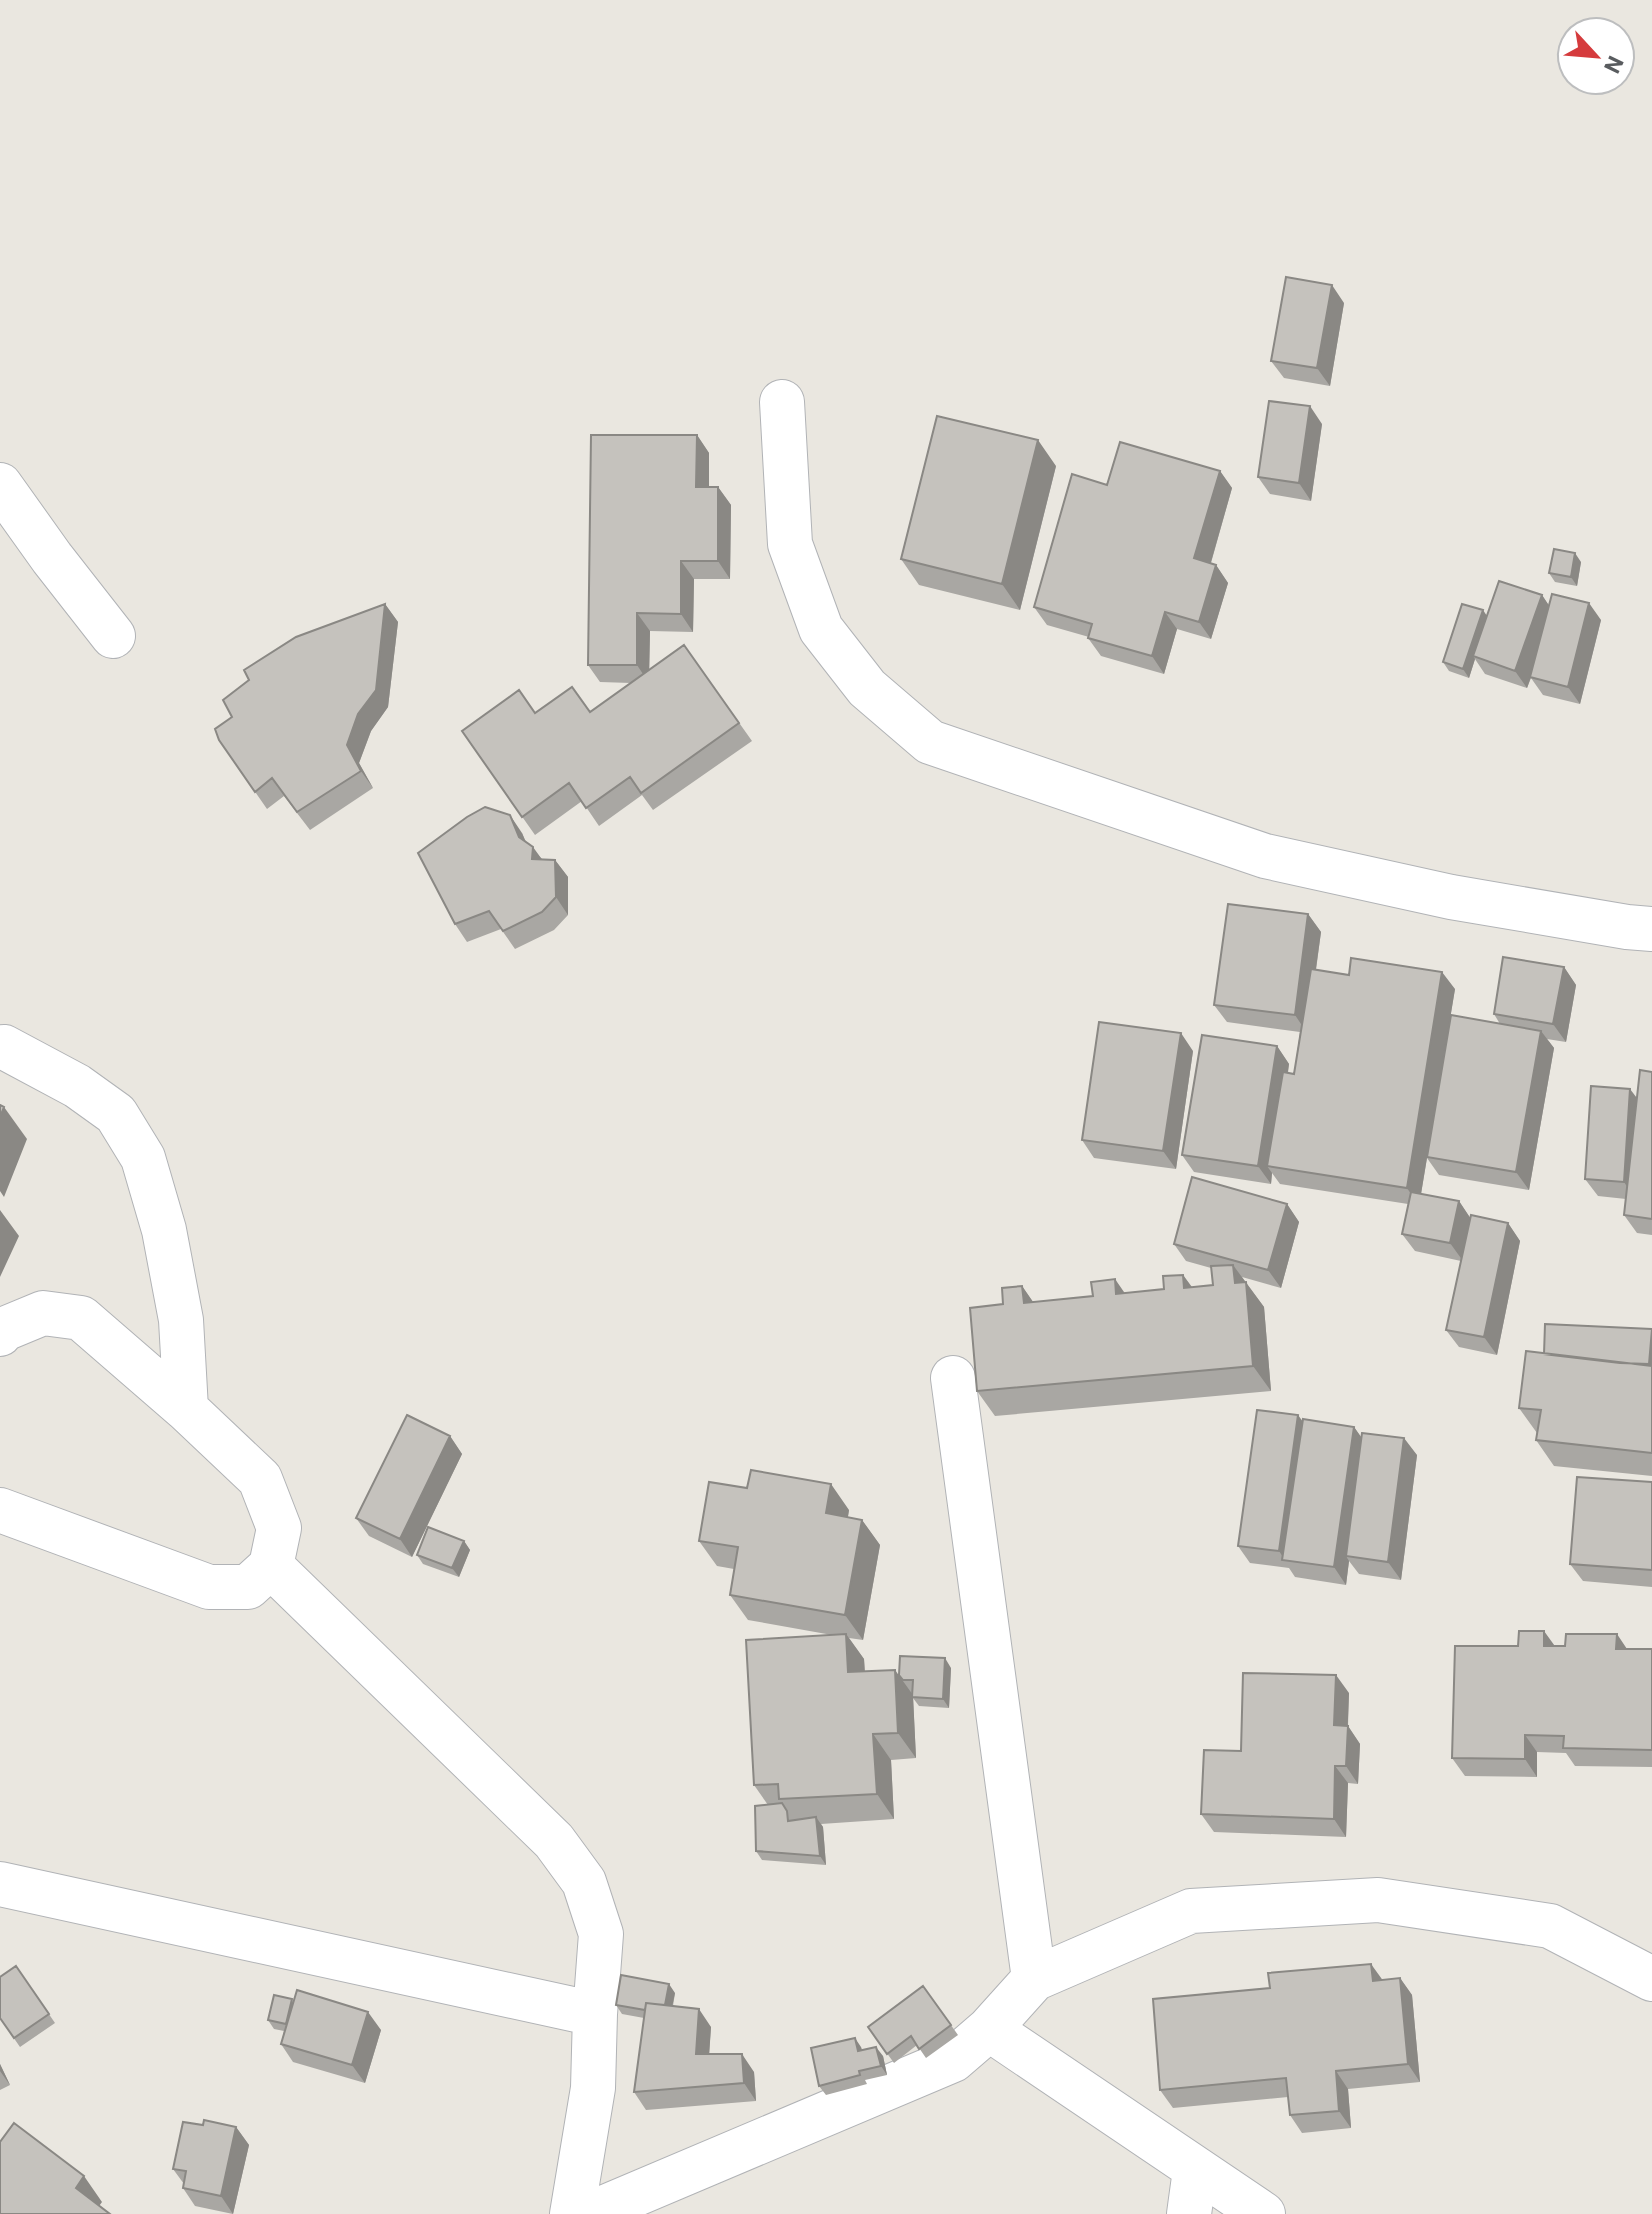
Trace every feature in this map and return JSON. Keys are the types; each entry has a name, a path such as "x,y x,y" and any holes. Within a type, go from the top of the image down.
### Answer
{"street":[{"path":"782,402 790,544 821,629 867,688 930,742 1265,856 1451,897 1652,929"},
{"path":"0,485 113,636"},
{"path":"4,1047 77,1086 116,1114 143,1158 164,1230 181,1320 186,1409"},
{"path":"0,1334 2,1330 43,1313 81,1318 186,1409 260,1479 279,1528 271,1566 248,1587 209,1587 0,1510"},
{"path":"953,1378 1034,1979"},
{"path":"271,1566 554,1841 584,1882 601,1934 593,2088 572,2214"},
{"path":"0,1884 595,2014"},
{"path":"589,2214 953,2060 989,2029 1034,1979 1191,1911 1378,1900 1550,1926 1652,1979"},
{"path":"989,2029 1263,2214"},
{"path":"1189,2214 1195,2170"}],"building":[{"path":"1286,277 1332,285 1317,368 1271,361"},
{"path":"1269,401 1310,406 1299,483 1258,477"},
{"path":"937,416 1038,440 1002,584 901,559"},
{"path":"591,435 697,435 696,487 718,487 718,561 681,561 681,614 637,613 637,665 588,665"},
{"path":"1120,442 1220,471 1194,558 1216,565 1199,622 1165,612 1152,656 1088,638 1092,624 1034,607 1072,474 1107,485"},
{"path":"1554,549 1575,553 1571,577 1549,573"},
{"path":"1499,581 1542,595 1515,671 1473,656"},
{"path":"1552,594 1589,603 1568,687 1530,677"},
{"path":"385,604 376,690 358,714 347,745 361,771 297,812 272,778 255,792 219,740 215,729 232,717 223,700 249,680 244,670 296,637"},
{"path":"1462,604 1483,610 1463,669 1443,662"},
{"path":"684,645 739,723 641,793 630,777 586,808 569,783 522,817 462,731 519,690 535,713 572,687 590,712"},
{"path":"485,807 510,815 519,837 533,847 532,859 555,860 556,897 542,912 503,931 489,911 455,924 418,853"},
{"path":"1228,904 1308,914 1295,1015 1214,1005"},
{"path":"1503,957 1564,967 1553,1024 1494,1014"},
{"path":"1351,958 1442,972 1407,1188 1267,1166 1283,1072 1294,1074 1311,969 1349,975"},
{"path":"1451,1015 1541,1031 1516,1172 1427,1157"},
{"path":"1099,1022 1181,1033 1163,1151 1082,1140"},
{"path":"1202,1035 1277,1046 1258,1166 1182,1155"},
{"path":"1640,1070 1652,1072 1652,1219 1624,1215"},
{"path":"1591,1086 1630,1089 1624,1182 1585,1179"},
{"path":"1192,1177 1287,1204 1268,1270 1174,1244"},
{"path":"1411,1192 1459,1201 1450,1243 1402,1234"},
{"path":"1471,1215 1508,1223 1484,1337 1446,1330"},
{"path":"1233,1265 1235,1283 1246,1282 1253,1366 977,1391 970,1308 1003,1304 1002,1288 1022,1286 1024,1303 1093,1296 1091,1282 1115,1279 1116,1294 1164,1289 1163,1276 1183,1275 1184,1288 1213,1285 1211,1266"},
{"path":"1545,1324 1652,1329 1649,1364 1544,1354"},
{"path":"1526,1351 1652,1366 1652,1453 1536,1440 1541,1410 1519,1408"},
{"path":"1257,1410 1298,1415 1279,1551 1238,1546"},
{"path":"407,1415 450,1436 400,1539 356,1518"},
{"path":"1303,1419 1354,1427 1334,1567 1282,1560"},
{"path":"1362,1433 1404,1438 1388,1562 1346,1556"},
{"path":"751,1470 831,1484 826,1513 862,1520 845,1615 730,1595 738,1547 699,1541 709,1482 747,1488"},
{"path":"1577,1477 1652,1482 1652,1570 1570,1564"},
{"path":"428,1527 464,1541 452,1568 417,1555"},
{"path":"1519,1631 1544,1631 1544,1646 1565,1646 1566,1634 1617,1634 1616,1649 1652,1649 1652,1750 1563,1748 1564,1736 1525,1735 1525,1759 1452,1758 1455,1646 1518,1646"},
{"path":"846,1634 848,1672 895,1670 898,1733 873,1734 877,1794 779,1799 778,1784 754,1785 746,1640"},
{"path":"900,1656 945,1658 943,1699 912,1697 913,1680 903,1680 899,1675"},
{"path":"1243,1673 1336,1675 1334,1725 1348,1726 1346,1766 1335,1766 1334,1819 1201,1814 1204,1750 1241,1751"},
{"path":"782,1803 788,1821 816,1817 820,1856 756,1851 755,1806"},
{"path":"1371,1964 1373,1981 1400,1978 1408,2064 1336,2071 1339,2111 1290,2115 1286,2078 1160,2090 1153,1999 1270,1988 1268,1973"},
{"path":"16,1966 49,2014 14,2038 0,2018 0,1977"},
{"path":"621,1975 669,1984 665,2005 646,2003 645,2010 616,2005"},
{"path":"923,1986 951,2025 919,2049 911,2036 887,2054 868,2027"},
{"path":"297,1990 368,2012 352,2065 281,2044"},
{"path":"274,1995 292,1999 286,2024 268,2020"},
{"path":"646,2003 699,2009 696,2054 742,2054 744,2083 634,2092"},
{"path":"855,2038 858,2051 876,2047 881,2066 819,2086 811,2048"},
{"path":"204,2120 236,2127 221,2196 183,2188 186,2171 173,2169 183,2122 203,2125"},
{"path":"14,2123 84,2176 76,2188 110,2214 0,2214 0,2142"}]}
